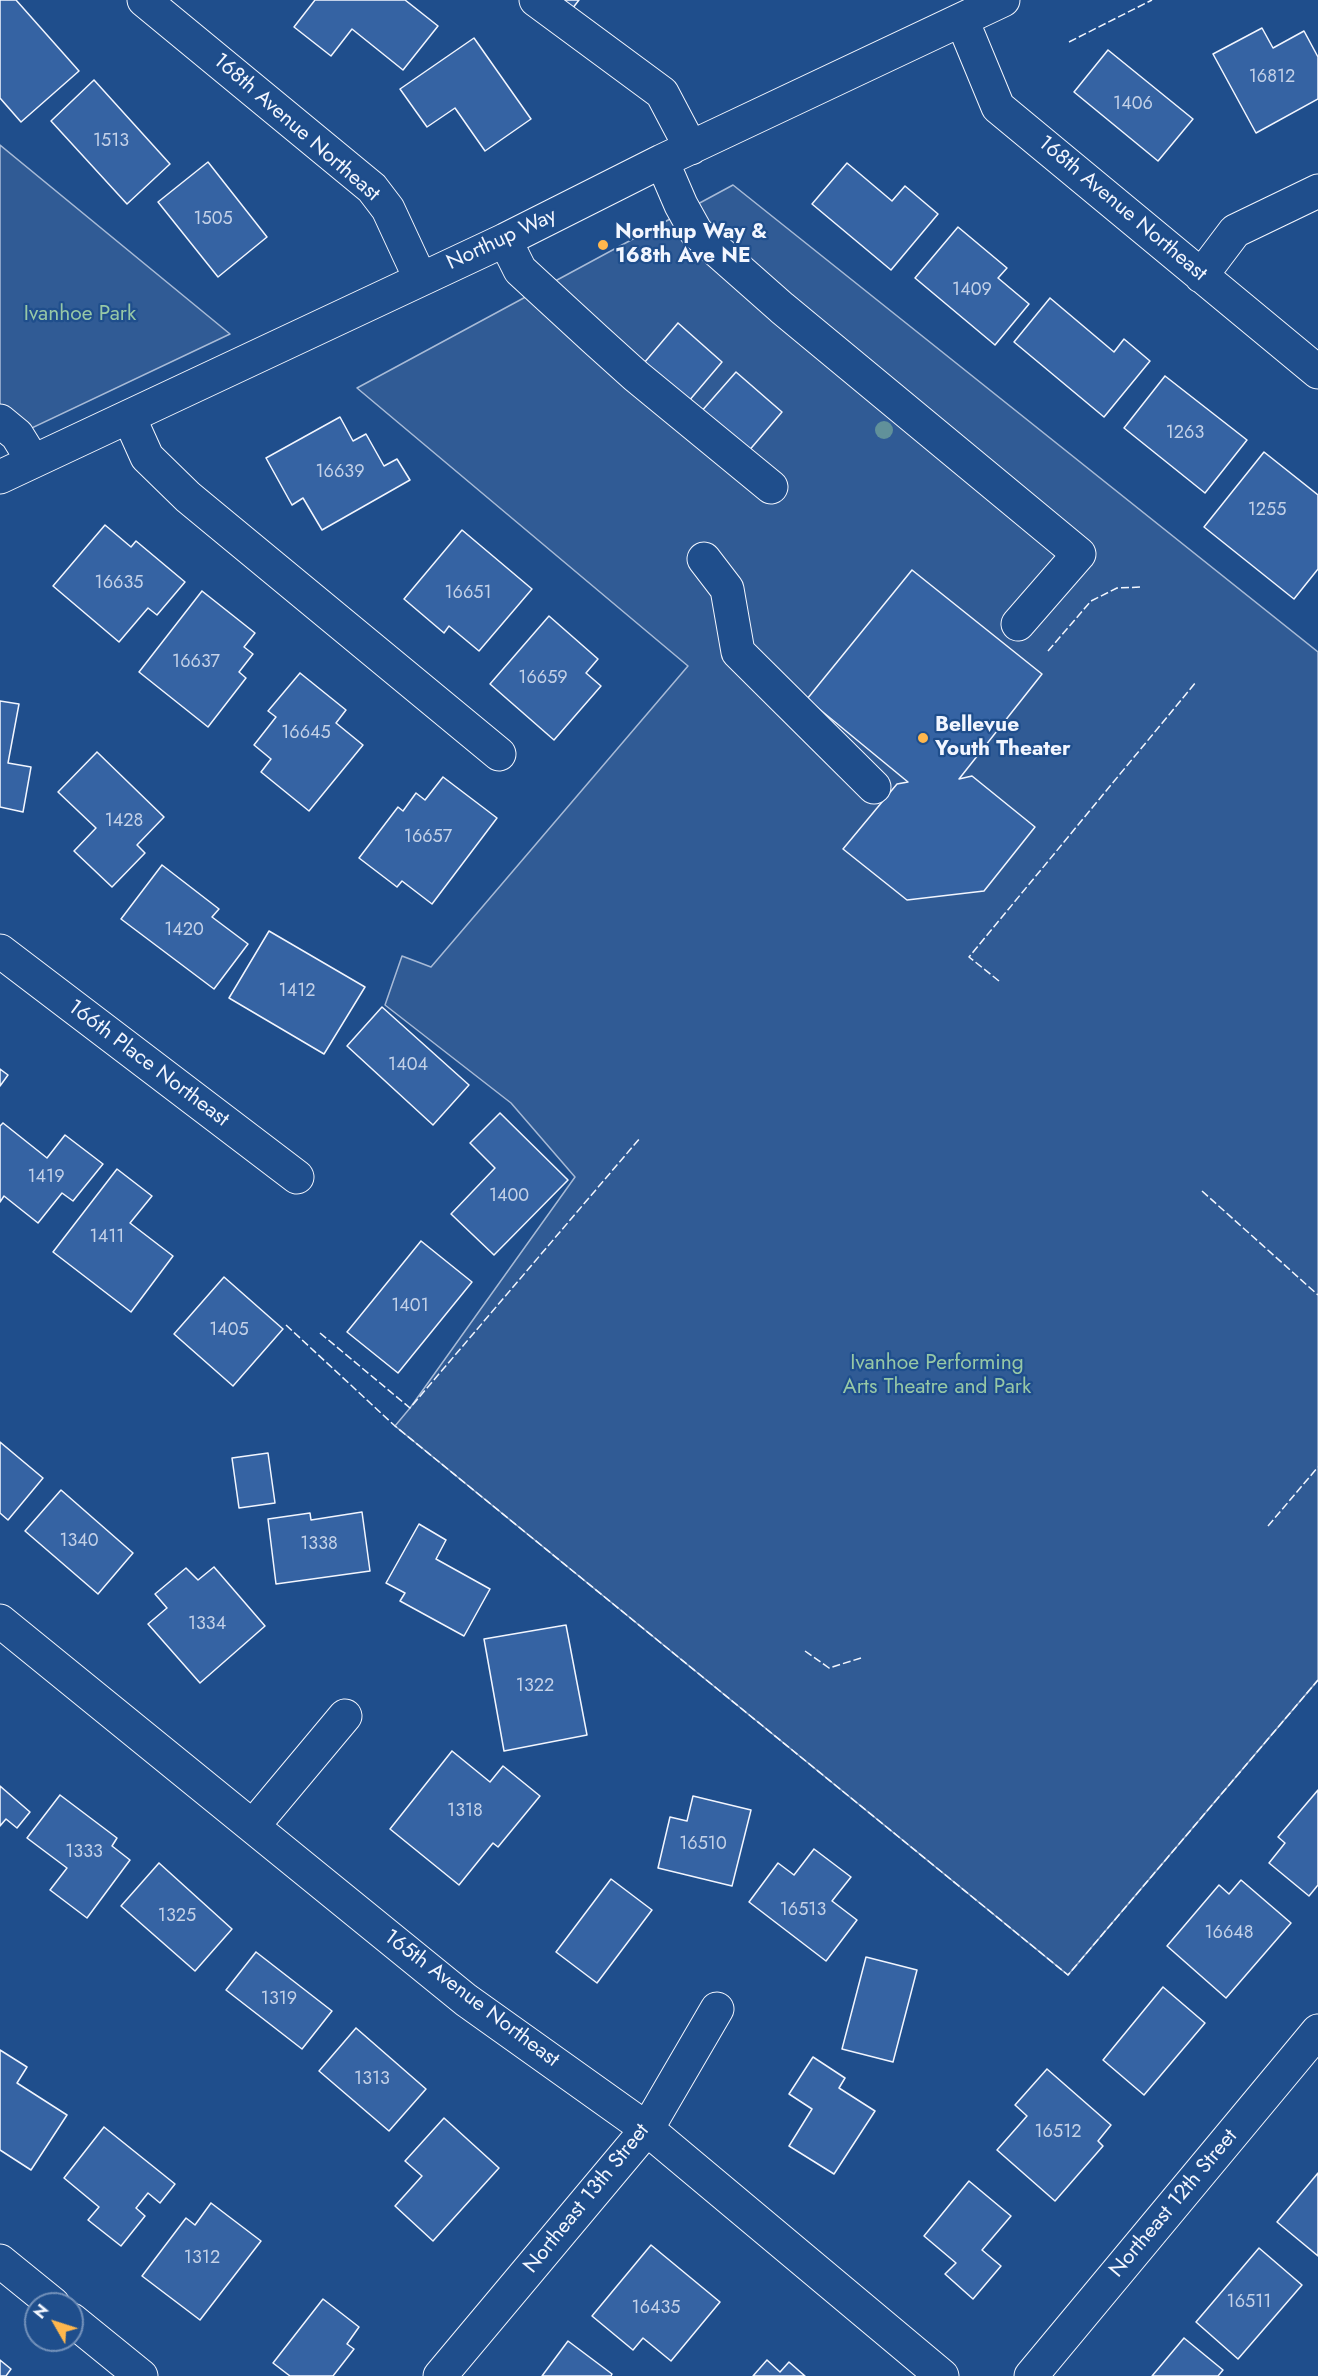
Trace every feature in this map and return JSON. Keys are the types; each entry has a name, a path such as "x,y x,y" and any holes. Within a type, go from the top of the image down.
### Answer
{"street":[{"name":"168th Avenue Northeast","path":"144,0 372,188 388,209 420,278"},
{"path":"536,0 662,93 691,148"},
{"name":"Northup Way","path":"0,477 504,240 662,161 1003,0"},
{"name":"168th Avenue Northeast","path":"962,20 998,107 1318,372"},
{"path":"662,161 681,205 696,232 782,308 1079,554 1017,624"},
{"path":"1201,276 1235,231 1318,190"},
{"path":"504,240 519,270 636,376 771,487"},
{"path":"129,417 147,457 188,497 499,754"},
{"path":"0,421 17,435 33,461"},
{"path":"704,559 727,589 738,652 874,787"},
{"name":"166th Place Northeast","path":"0,951 297,1177"},
{"name":"165th Avenue Northeast","path":"0,1621 466,2000 647,2129 942,2376"},
{"path":"253,1826 345,1716"},
{"name":"Northeast 13th Street","path":"440,2376 647,2129 717,2009"},
{"name":"Northeast 12th Street","path":"1031,2376 1314,2044"},
{"path":"0,2261 38,2292"},
{"path":"84,2330 141,2376"}],"shaded area":[{"name":"Ivanhoe Park","path":"0,145 230,334 0,443"},
{"name":"Ivanhoe Performing Arts Theatre and Park","path":"733,185 1318,652 1318,1680 1068,1975 395,1426 575,1177 511,1103 385,1005 402,956 431,967 688,666 357,388"}],"building":[{"path":"0,0 16,0 79,71 21,122 0,98"},
{"path":"315,0 405,0 438,26 403,70 352,29 331,56 294,27"},
{"path":"560,0 579,0 572,9"},
{"path":"1262,28 1273,48 1304,31 1318,57 1318,99 1256,133 1213,54"},
{"path":"474,38 531,119 485,151 455,108 427,127 400,89"},
{"path":"1108,50 1193,119 1158,161 1074,92"},
{"path":"94,80 170,164 127,204 51,121"},
{"path":"208,162 267,237 218,277 158,202"},
{"path":"847,163 892,201 905,186 938,214 891,270 812,204"},
{"path":"958,227 1007,268 998,278 1029,304 995,345 915,278"},
{"path":"1050,298 1114,352 1124,339 1150,361 1104,417 1014,342"},
{"path":"678,323 722,362 688,402 644,363"},
{"path":"736,372 782,412 747,453 700,413"},
{"path":"1165,376 1247,440 1205,493 1124,428"},
{"path":"340,417 353,441 366,434 384,466 397,459 410,480 322,530 303,498 292,505 266,458"},
{"path":"1264,452 1318,495 1318,569 1294,599 1204,527"},
{"path":"105,525 131,547 136,541 185,582 157,615 148,608 119,642 53,586"},
{"path":"462,530 532,589 479,651 449,626 444,633 404,599"},
{"name":"Bellevue Youth Theater","path":"912,570 1042,674 959,779 972,776 1035,827 984,891 907,900 843,849 897,784 908,782 807,699"},
{"path":"202,591 255,633 244,647 253,654 239,672 246,678 208,727 139,672"},
{"path":"549,616 598,659 586,673 601,686 554,740 490,684"},
{"path":"300,673 346,710 336,723 363,745 309,811 261,772 271,759 254,745 276,717 268,711"},
{"path":"0,701 19,704 8,763 31,767 23,812 0,807"},
{"path":"97,752 164,817 137,845 145,853 112,887 74,851 96,828 58,792"},
{"path":"443,777 497,818 432,904 402,881 397,887 359,858 398,807 403,811 416,793 425,800"},
{"path":"162,865 219,909 212,917 248,944 214,989 121,919"},
{"path":"269,931 365,987 324,1054 229,998"},
{"path":"382,1007 469,1085 433,1125 347,1046"},
{"path":"0,1069 8,1075 0,1086"},
{"path":"500,1113 568,1180 494,1255 451,1214 495,1168 470,1143"},
{"path":"3,1123 47,1158 65,1135 103,1164 73,1201 62,1193 38,1223 4,1196 0,1202 0,1126"},
{"path":"117,1169 152,1196 130,1223 173,1256 131,1312 53,1252"},
{"path":"421,1241 472,1282 398,1373 347,1332"},
{"path":"224,1277 283,1329 233,1386 174,1334"},
{"path":"0,1442 43,1478 8,1520 0,1513"},
{"path":"268,1453 275,1503 239,1508 232,1458"},
{"path":"61,1490 133,1553 98,1594 25,1531"},
{"path":"362,1512 370,1571 276,1584 268,1519 310,1513 311,1520"},
{"path":"419,1524 446,1540 436,1559 490,1589 464,1636 400,1601 405,1593 386,1583"},
{"path":"214,1567 265,1626 200,1683 148,1624 167,1608 155,1594 186,1568 198,1580"},
{"path":"566,1625 587,1735 504,1751 484,1639"},
{"path":"452,1751 490,1782 503,1766 540,1796 498,1847 493,1843 459,1885 390,1829"},
{"path":"0,1786 30,1812 17,1828 6,1819 0,1826"},
{"path":"1318,1790 1318,1885 1309,1896 1269,1863 1285,1843 1278,1837"},
{"path":"60,1795 117,1838 112,1846 130,1860 87,1918 50,1890 67,1868 27,1838"},
{"path":"693,1796 751,1810 732,1886 658,1868 670,1817 687,1821"},
{"path":"814,1849 851,1877 832,1901 857,1920 826,1961 749,1902 778,1863 794,1875"},
{"path":"159,1863 232,1929 195,1971 121,1906"},
{"path":"611,1879 652,1910 597,1983 556,1952"},
{"path":"1241,1880 1291,1923 1226,1998 1167,1946 1219,1885 1229,1894"},
{"path":"256,1952 332,2011 302,2049 226,1990"},
{"path":"866,1957 917,1970 893,2062 842,2049"},
{"path":"1163,1987 1205,2023 1144,2095 1103,2060"},
{"path":"356,2028 426,2089 389,2131 319,2071"},
{"path":"0,2050 27,2067 17,2083 67,2115 31,2170 0,2150"},
{"path":"813,2057 845,2078 839,2088 875,2111 834,2174 789,2146 812,2109 789,2094"},
{"path":"1047,2069 1111,2125 1098,2141 1103,2146 1055,2201 997,2150 1027,2116 1015,2105"},
{"path":"444,2118 499,2168 433,2241 395,2206 422,2176 405,2161"},
{"path":"104,2127 175,2184 160,2203 148,2193 136,2208 145,2216 121,2246 88,2220 99,2207 64,2178"},
{"path":"1318,2173 1318,2256 1277,2222"},
{"path":"969,2181 1011,2216 982,2250 1001,2266 973,2299 945,2274 956,2263 924,2236"},
{"path":"211,2203 261,2241 200,2320 142,2276 186,2218 195,2225"},
{"path":"651,2245 720,2302 671,2361 643,2338 633,2350 592,2316"},
{"path":"1259,2248 1302,2285 1238,2359 1196,2322"},
{"path":"323,2299 359,2327 347,2344 354,2349 333,2376 290,2376 273,2363"},
{"path":"1184,2338 1223,2370 1218,2376 1152,2376"},
{"path":"568,2341 612,2374 611,2376 542,2376"},
{"path":"0,2360 11,2369 6,2376 0,2376"},
{"path":"767,2360 780,2372 789,2362 805,2376 753,2376"}],"fence":[{"path":"1069,42 1152,0"},
{"path":"1048,651 1091,601 1117,588 1141,587"},
{"path":"999,981 969,957 1196,682"},
{"path":"320,1333 410,1408 640,1138"},
{"path":"1202,1191 1318,1295"},
{"path":"286,1325 395,1426 1068,1975 1318,1680"},
{"path":"1268,1526 1318,1467"},
{"path":"805,1651 829,1668 861,1658"}],"place":[{"name":"Northup Way & 168th Ave NE","path":"603,245"},
{"name":"Bellevue Youth Theater","path":"923,738"}]}
